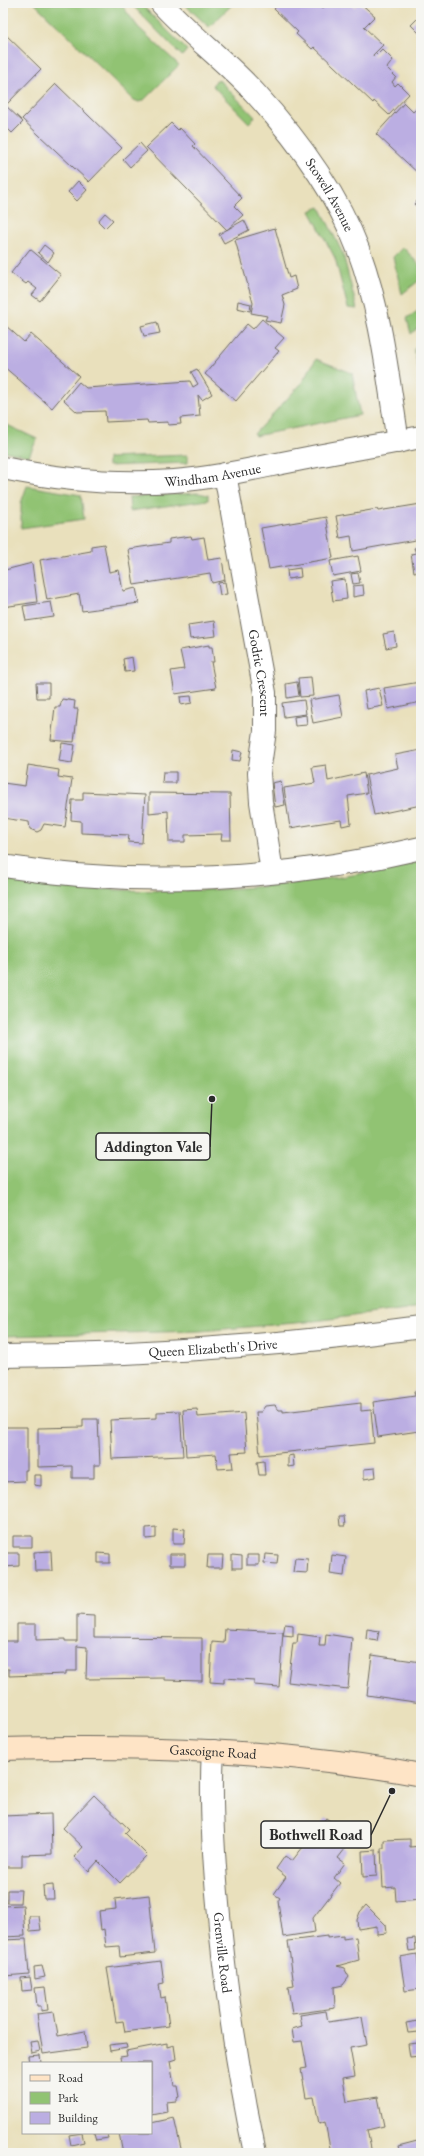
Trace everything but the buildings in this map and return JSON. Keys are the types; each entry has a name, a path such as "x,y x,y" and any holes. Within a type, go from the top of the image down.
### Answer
{"street":[{"name":"Stowell Avenue","path":"161,3 241,79 274,114 309,160 341,215 363,265 381,342 398,442"},
{"name":"Windham Avenue","path":"3,468 41,476 93,482 175,481 225,474 421,437"},
{"name":"Godric Crescent","path":"225,474 265,693 265,731 259,773 261,802 272,872"},
{"path":"3,866 121,877 182,877 272,872 364,859 421,848"},
{"name":"Queen Elizabeth's Drive","path":"3,1356 95,1355 228,1348 301,1342 421,1327"},
{"name":"Gascoigne Road","path":"3,1749 61,1747 213,1750 340,1762 421,1774"},
{"name":"Grenville Road","path":"213,1750 212,1785 214,1859 222,1947 237,2062 255,2153"}],"green space":[{"path":"34,3 120,3 138,27 179,65 144,100 139,102 134,100"},
{"path":"130,3 140,3 187,50 182,56"},
{"path":"183,3 234,3 209,27"},
{"path":"218,79 255,117 249,123 212,85"},
{"path":"320,207 343,254 357,309 348,308 335,258 310,211"},
{"path":"403,247 421,267 421,279 402,294 393,257"},
{"path":"421,309 421,325 411,334 407,318"},
{"path":"421,342 421,383 414,349"},
{"path":"316,359 352,373 360,415 255,436 254,434 301,384"},
{"path":"3,423 37,439 29,456 3,451"},
{"path":"188,455 188,463 108,466 108,458"},
{"path":"27,486 81,495 84,519 21,528 21,503"},
{"path":"198,493 208,495 208,500 130,511 129,497"},
{"path":"421,861 421,1307 307,1322 200,1331 3,1336 3,879 82,888 162,891 201,890 281,885 320,880 384,870"}],"place":[{"name":"Addington Vale","path":"212,1099"},
{"name":"Bothwell Road","path":"392,1791"}]}
